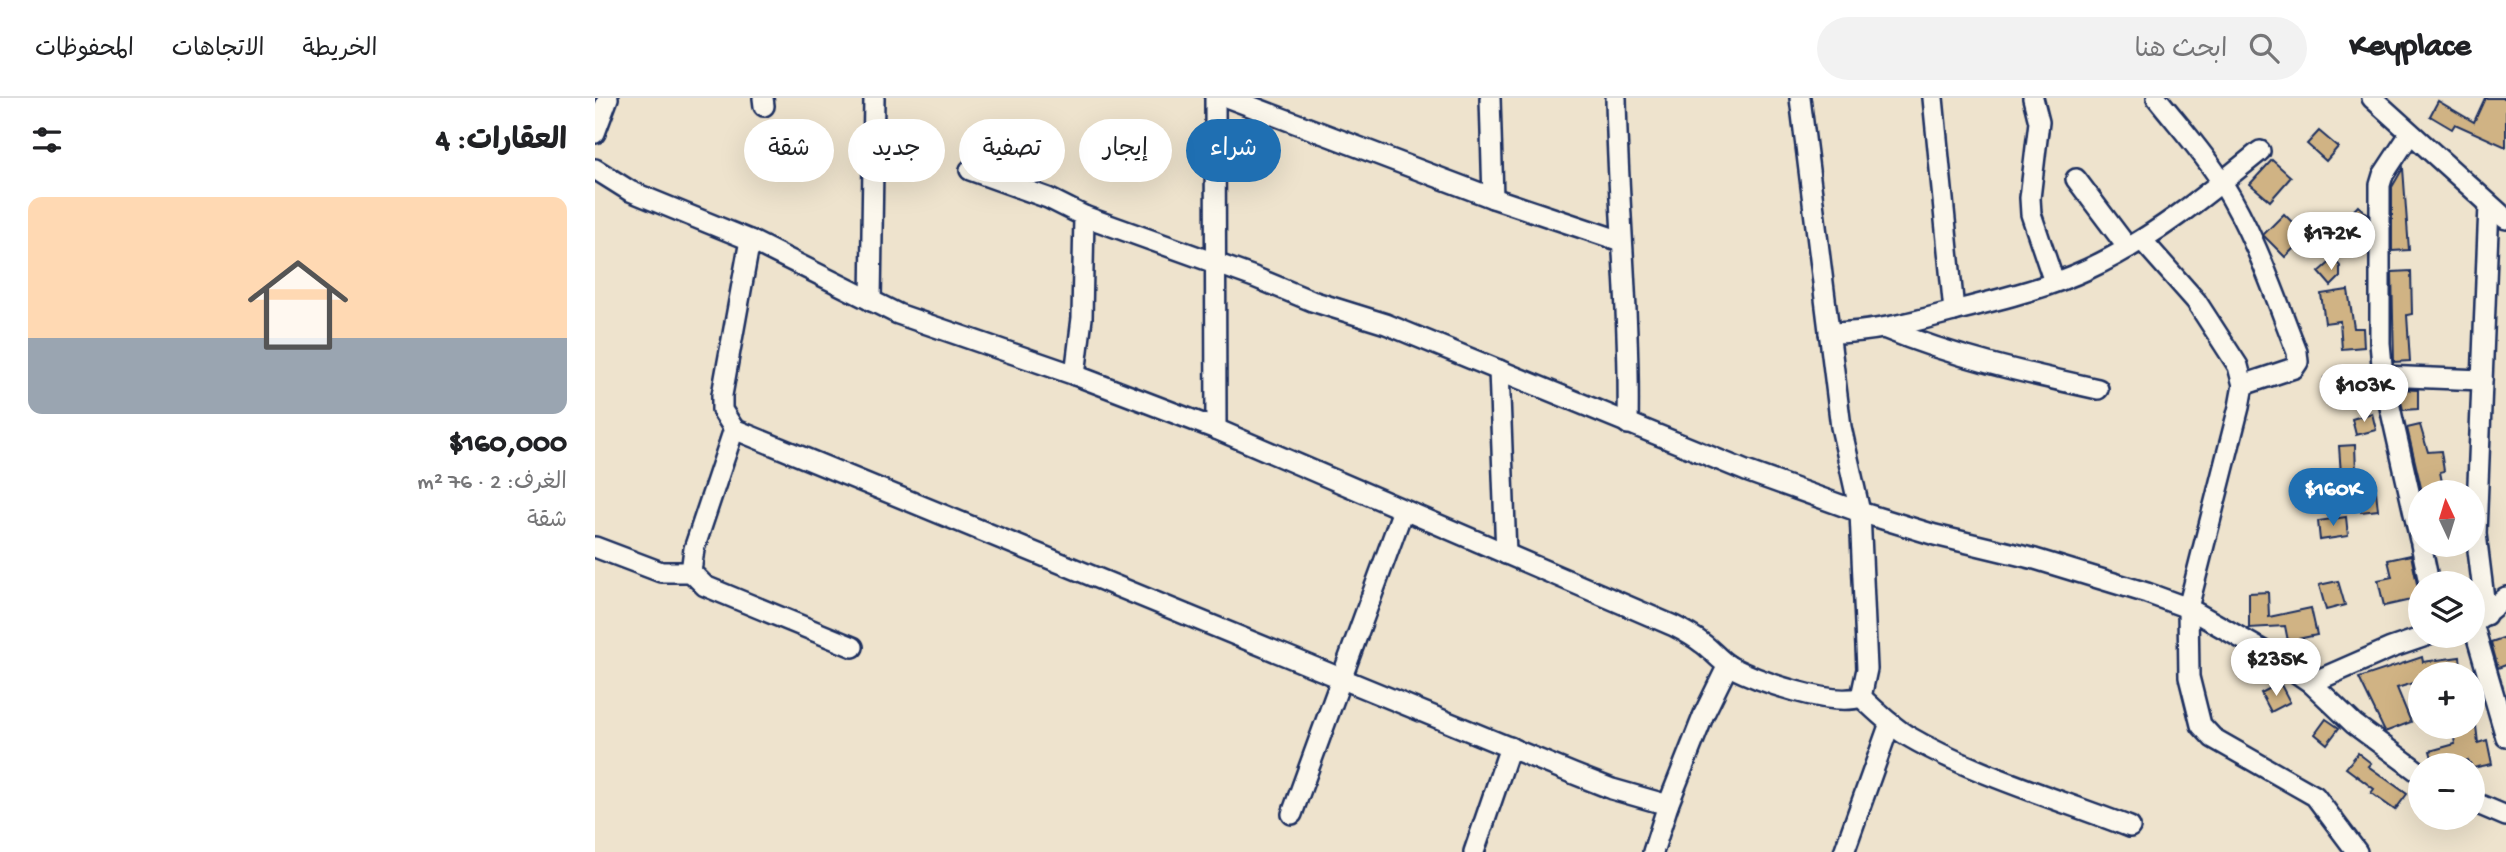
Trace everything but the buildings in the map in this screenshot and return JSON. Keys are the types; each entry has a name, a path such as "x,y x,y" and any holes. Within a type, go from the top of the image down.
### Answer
{"street":[{"path":"595,133 608,98"},
{"path":"871,301 874,98"},
{"path":"1215,98 1216,429"},
{"path":"1229,98 1493,198 1621,241"},
{"path":"1490,98 1493,198"},
{"path":"1616,98 1621,241 1629,344 1628,424"},
{"path":"1933,98 1954,311"},
{"path":"2033,98 2039,122 2030,198 2031,214 2054,282"},
{"path":"2157,98 2222,182 2270,284 2298,359 2297,365 2290,369 2243,385"},
{"path":"1803,99 1841,427 1860,512 1867,669 1861,697"},
{"path":"2380,101 2410,134 2506,219"},
{"path":"2408,485 2383,376 2380,343 2380,185 2383,175 2410,134"},
{"path":"1829,333 1862,333 1885,329 2086,271 2135,244 2222,182 2260,151"},
{"path":"595,169 630,191 750,240 871,301 950,333 1216,429 1674,626 1703,644 1728,665 1751,676 1825,697 1861,697 1905,734 1971,766 2130,827"},
{"path":"2075,178 2135,244 2171,270 2216,330 2238,366 2243,385 2188,608 2188,671 2203,730 2315,796 2357,852"},
{"path":"1003,182 1048,198 1084,216 1337,309 1387,324 1746,471 1860,512 1934,535 2098,577 2188,608 2269,654 2311,683 2354,724 2408,764"},
{"path":"2476,571 2489,205"},
{"path":"1075,376 1082,317 1084,216"},
{"path":"750,240 722,394 722,410 734,429 1093,579 1341,677 1612,789 1668,805"},
{"path":"1885,329 1935,349 1973,360 2098,389"},
{"path":"1499,370 1506,554"},
{"path":"2383,376 2482,380"},
{"path":"691,572 694,549 734,429"},
{"path":"1292,814 1403,510"},
{"path":"595,547 661,572 691,572 705,586 853,647"},
{"path":"2485,614 2506,597"},
{"path":"2311,683 2408,642"},
{"path":"2484,648 2506,737"},
{"path":"1653,852 1668,805 1704,714 1728,665"},
{"path":"1845,852 1891,723"},
{"path":"1474,852 1510,747"},
{"path":"2485,807 2506,816"}]}
